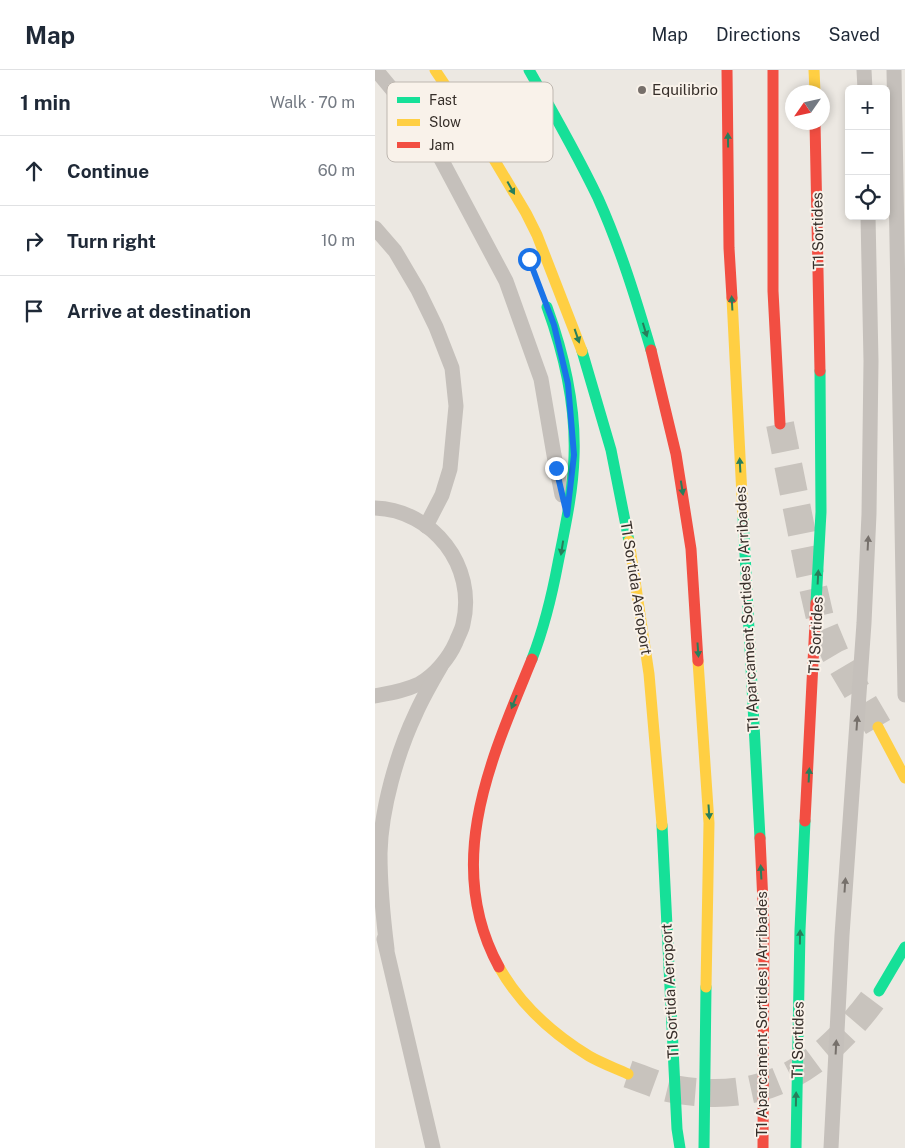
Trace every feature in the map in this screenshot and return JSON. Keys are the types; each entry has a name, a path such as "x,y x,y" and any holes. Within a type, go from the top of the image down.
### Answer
{"main road":[{"name":"T1 Sortida Aeroport","path":"435,70 443,82"},
{"path":"529,70 536,82"},
{"name":"T1 Aparcament Sortides i Arribades","path":"727,70 729,248 763,925 763,1148"},
{"path":"773,70 773,291 780,424"},
{"path":"814,70 815,85"},
{"path":"553,112 599,199 631,284 653,357 676,454 691,549 709,822 704,1148"},
{"name":"T1 Sortides","path":"795,1148 800,930 821,512 821,360 815,130"},
{"path":"486,162 498,189"},
{"name":"T1 Sortida Aeroport","path":"495,162 536,234 566,305 593,383 612,456 632,550 651,691 662,828 677,1129 680,1148"},
{"path":"545,300 554,325 568,384 574,455 567,515 559,567 537,646 490,763 479,803 474,874 479,908 487,939 497,964 509,983 528,1007 556,1032 591,1057 628,1074"},
{"path":"878,727 905,778"},
{"path":"879,991 905,948"}],"lane":[{"path":"376,70 387,83"},
{"path":"864,70 865,85"},
{"path":"894,70 905,695"},
{"path":"443,162 506,281 541,379 553,455 567,515"},
{"path":"831,1148 842,936 864,624 869,514 871,361 868,220"},
{"path":"375,228 395,251 418,290 436,327 452,368 456,406 450,469 442,495 426,526"},
{"path":"375,508 389,508 414,517 437,533 453,553 462,576 466,602 463,624 452,650 441,666 415,714 397,763 386,808 380,852 381,899 387,948"},
{"path":"375,696 399,692 420,683 441,666"},
{"path":"375,907 387,948 433,1148"}],"tunnel":[{"path":"780,424 820,618 835,654 878,727"},
{"path":"628,1074 664,1087 693,1092 738,1092 763,1086 786,1077 808,1065 827,1050 863,1012 879,991"}],"traffic: fast":[{"path":"529,70 536,82"},
{"path":"553,113 598,198 606,217 633,292 651,350"},
{"path":"532,659 544,623 556,575 570,497 574,457 573,419 568,380 559,343 547,307"},
{"path":"582,351 611,450 629,541"},
{"path":"816,603 821,512 820,371"},
{"path":"743,516 760,838"},
{"path":"796,1148 800,930 805,821"},
{"path":"662,825 677,1129 680,1148"},
{"path":"879,991 905,947"},
{"path":"704,1148 706,987"}],"traffic: slow":[{"path":"435,70 443,82"},
{"path":"814,70 815,85"},
{"path":"496,162 537,235 582,351"},
{"path":"732,298 743,516"},
{"path":"629,541 649,674 662,825"},
{"path":"698,661 709,823 706,987"},
{"path":"878,727 905,778"},
{"path":"499,967 507,981 527,1006 550,1028 589,1056 628,1074"}],"traffic: jam":[{"path":"727,70 729,248 732,298"},
{"path":"773,70 773,291 780,424"},
{"path":"815,130 820,371"},
{"path":"651,350 676,454 691,549 698,661"},
{"path":"805,821 816,603"},
{"path":"499,967 482,928 474,889 474,850 479,811 489,772 532,659"},
{"path":"760,838 764,925 763,1148"}],"place":[{"name":"Equilibrio","path":"642,90"}],"route":[{"path":"529,259 554,325 568,384 574,455 567,515 556,468"}]}
